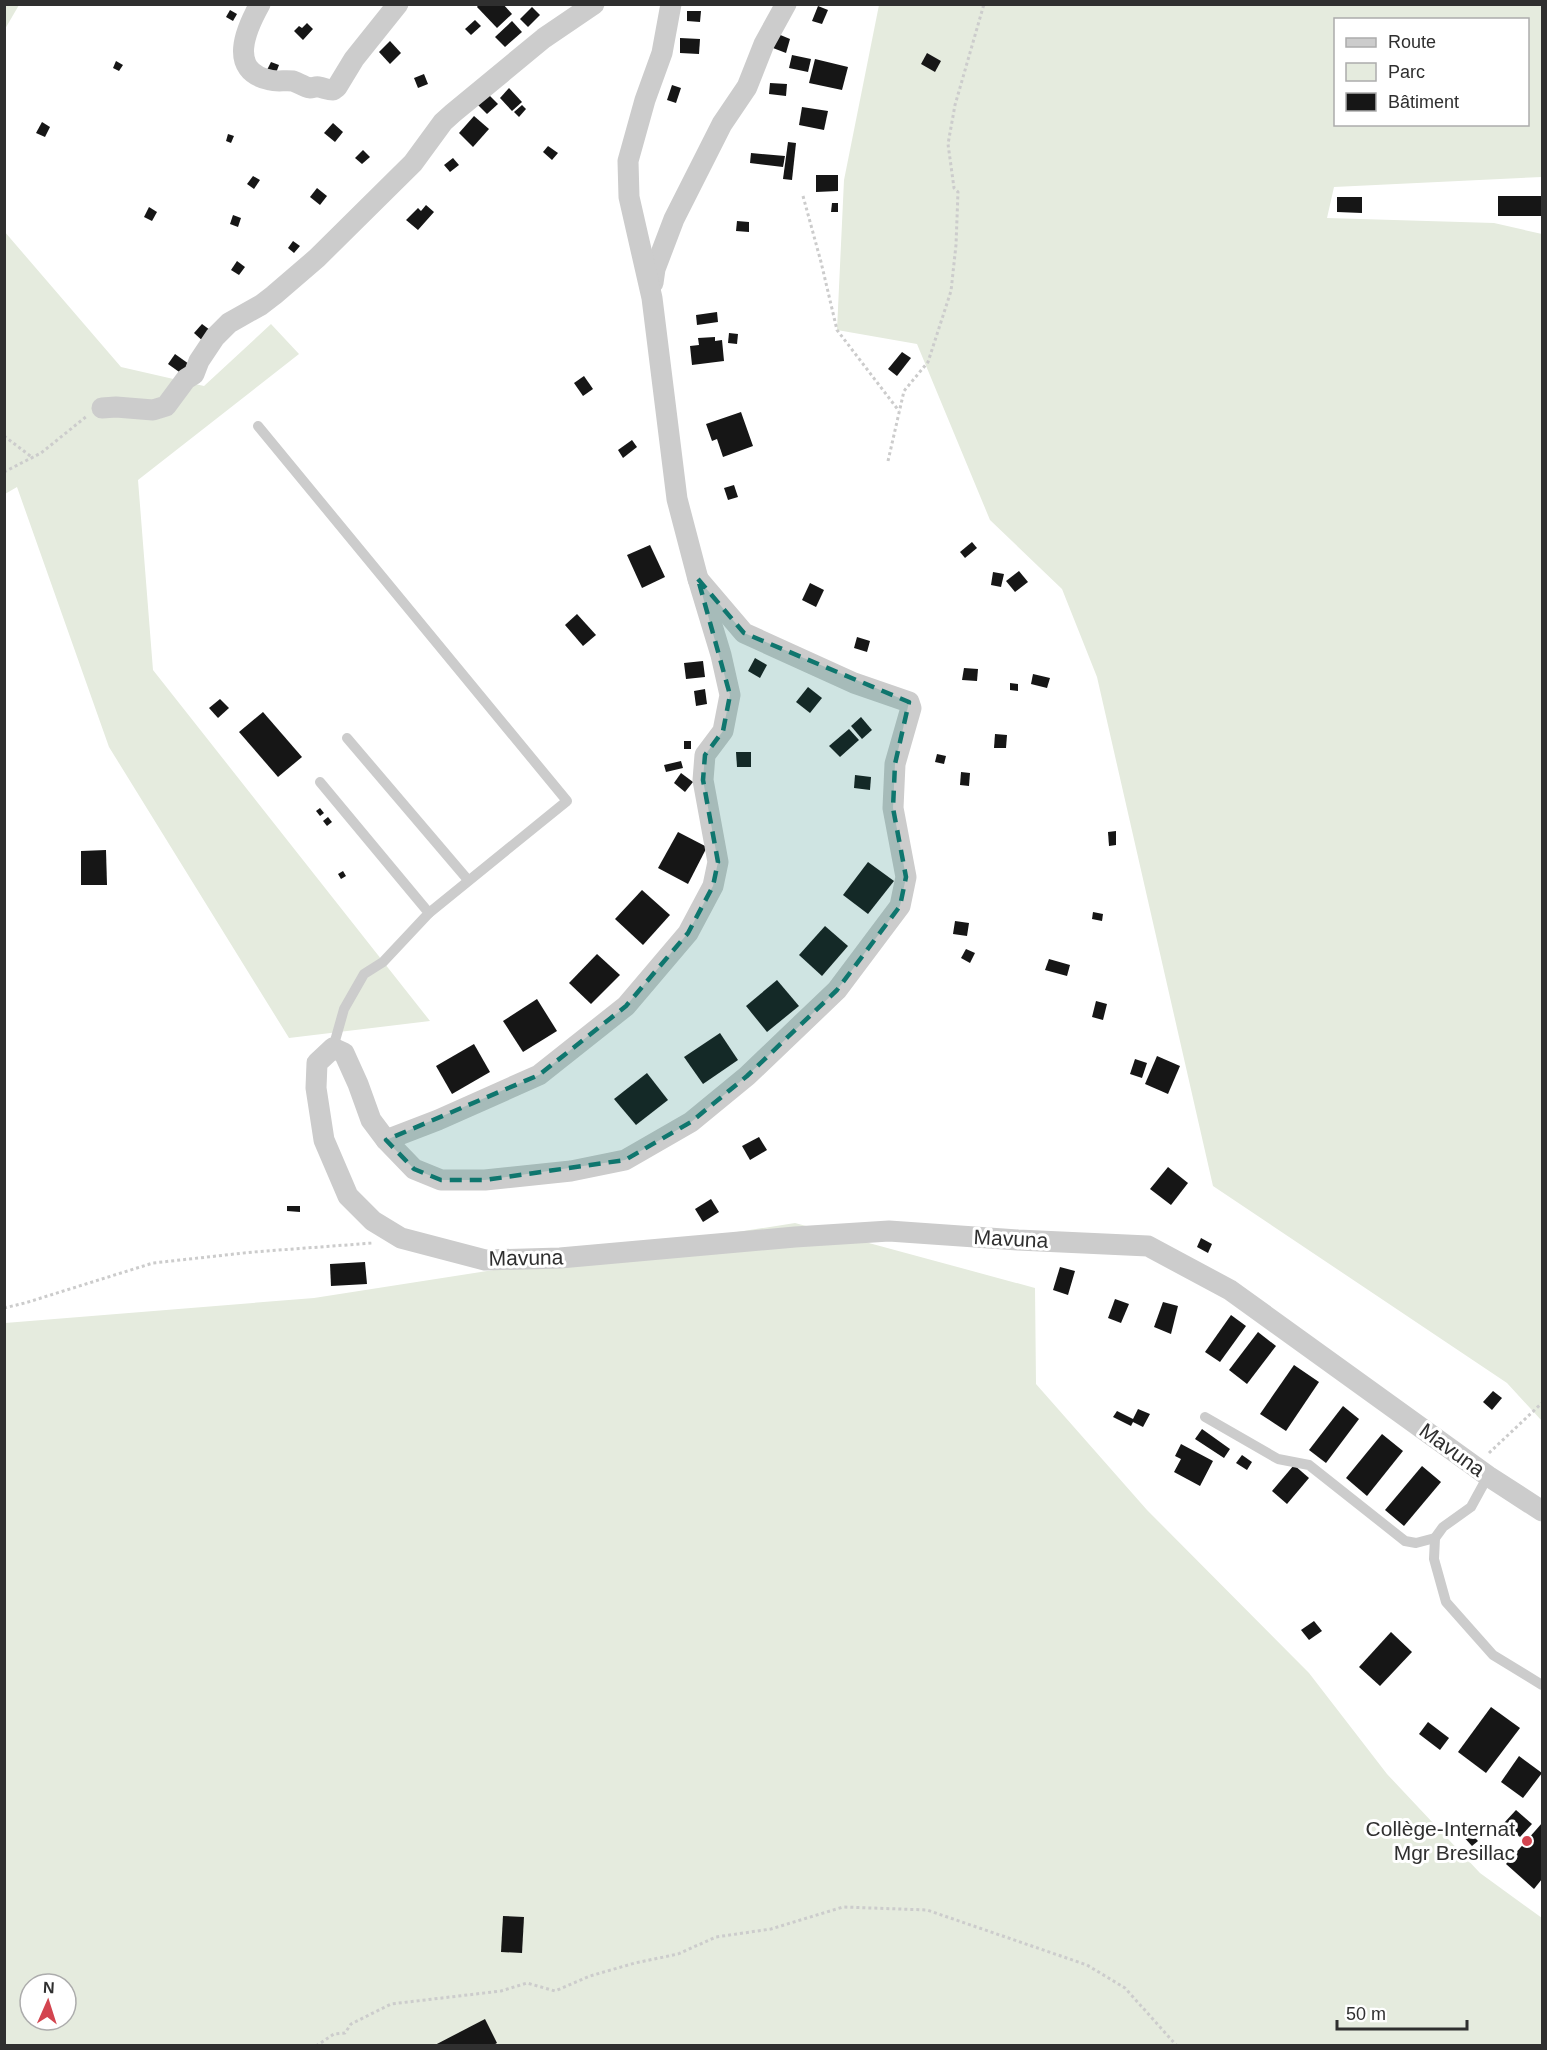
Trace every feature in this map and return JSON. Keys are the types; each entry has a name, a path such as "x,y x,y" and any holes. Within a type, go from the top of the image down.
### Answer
{"street":[{"path":"260,4 243,42 244,60 250,69 270,80 292,81 310,88 318,86 333,90 354,59 398,4"},
{"path":"102,408 153,410 166,406 186,379 194,374 199,361 218,334 230,323 267,300 317,258 413,163 443,122 544,39 594,4"},
{"path":"386,1140 438,1120 539,1075 626,1006 688,933 712,886 718,862 703,780 705,755 723,731 730,694 722,655 698,579 677,499 652,298 629,197 628,161 645,100 662,53 671,4"},
{"path":"652,298 655,269 674,219 722,124 747,87 764,44 786,4"},
{"path":"333,1048 344,1053 371,1120 386,1140 414,1169 441,1180 484,1180 561,1172 625,1160 691,1122 747,1076 837,990 900,906 906,877 893,808 896,764 911,708 909,702 854,683 744,633 698,579"},
{"name":"Mavuna","path":"333,1048 317,1063 316,1088 324,1140 348,1196 373,1221 401,1238 485,1260 560,1258 889,1231 1148,1246 1230,1290 1481,1471 1542,1511"}],"lane":[{"path":"258,426 567,801 429,913 383,962 364,974 344,1010 333,1048"},
{"path":"347,738 468,880"},
{"path":"320,782 429,913"},
{"path":"1205,1417 1278,1459 1309,1465 1405,1541 1416,1543 1435,1538"},
{"path":"1481,1471 1471,1507 1443,1527 1435,1538 1434,1559 1446,1602 1493,1655 1542,1685"}],"path":[{"path":"888,461 904,390 928,362 951,291 958,192 954,188 948,144 955,105 984,4"},
{"path":"803,196 837,330 899,411"},
{"path":"4,472 41,453 85,417 102,408"},
{"path":"4,436 33,458"},
{"path":"4,1308 153,1263 253,1252 366,1244 401,1238"},
{"path":"1481,1471 1542,1403"},
{"path":"316,2046 334,2034 345,2033 351,2024 391,2004 501,1991 527,1983 555,1991 590,1976 634,1963 678,1954 716,1937 771,1929 843,1907 927,1910 1087,1965 1125,1988 1178,2046"}],"highlighted area":[{"path":"698,579 744,633 909,702 895,764 893,808 906,877 900,906 837,990 747,1076 691,1122 625,1160 485,1180 441,1180 414,1169 386,1140 539,1075 626,1006 688,933 713,886 718,862 703,780 705,755 723,731 730,695"}],"green space":[{"path":"4,5 19,5 5,29"},
{"path":"879,5 1542,5 1542,177 1334,187 1327,218 1494,223 1542,234 1542,1421 1507,1383 1213,1186 1097,677 1062,589 990,520 917,344 837,330 844,180"},
{"path":"4,231 121,367 204,386 271,324 299,354 138,480 153,670 430,1021 289,1038 109,747 17,487 5,494"},
{"path":"795,1223 1035,1288 1036,1384 1147,1510 1309,1673 1387,1774 1480,1873 1542,1918 1542,2045 5,2046 5,1323 314,1298"}],"building":[{"path":"479,4 503,4 512,14 497,28 477,7"},
{"path":"818,6 828,10 822,24 812,21"},
{"path":"532,7 540,15 528,27 520,19"},
{"path":"230,10 237,14 233,21 226,17"},
{"path":"687,11 701,11 700,22 687,21"},
{"path":"475,20 481,26 471,35 465,29"},
{"path":"512,21 522,32 505,47 495,37"},
{"path":"307,23 313,29 303,40 294,31"},
{"path":"778,34 790,39 786,53 773,48"},
{"path":"680,38 700,39 699,54 680,53"},
{"path":"390,41 401,53 390,64 379,52"},
{"path":"927,53 941,61 935,72 921,64"},
{"path":"792,55 811,59 808,72 789,68"},
{"path":"815,59 848,67 842,90 809,83"},
{"path":"116,61 123,65 119,71 113,68"},
{"path":"271,62 279,65 276,73 267,70"},
{"path":"424,74 428,84 418,88 414,78"},
{"path":"770,83 787,84 786,96 769,94"},
{"path":"672,85 681,88 676,103 667,100"},
{"path":"509,88 522,102 512,111 500,98"},
{"path":"488,94 498,104 487,114 477,104"},
{"path":"522,105 526,109 519,117 514,112"},
{"path":"802,107 828,111 824,130 799,125"},
{"path":"474,116 489,129 473,147 459,133"},
{"path":"42,122 50,127 45,137 36,133"},
{"path":"333,123 343,132 335,142 324,133"},
{"path":"228,134 234,136 231,143 226,141"},
{"path":"788,142 796,143 792,180 783,179"},
{"path":"548,146 558,153 552,160 543,152"},
{"path":"363,150 370,157 362,164 355,158"},
{"path":"751,153 785,156 783,167 750,163"},
{"path":"453,158 459,165 450,172 444,165"},
{"path":"816,175 838,175 838,191 816,192"},
{"path":"253,176 260,180 254,189 247,184"},
{"path":"317,188 327,196 320,205 310,197"},
{"path":"1498,196 1542,196 1542,216 1498,216"},
{"path":"1337,197 1362,197 1362,213 1337,212"},
{"path":"832,203 838,203 838,212 831,212"},
{"path":"426,205 434,212 418,230 406,220 418,208 421,211"},
{"path":"149,207 157,212 152,221 144,217"},
{"path":"233,215 241,218 238,227 230,224"},
{"path":"737,221 749,222 749,232 736,231"},
{"path":"293,241 300,246 294,253 288,248"},
{"path":"237,261 245,267 239,275 231,270"},
{"path":"717,312 718,322 697,325 696,315"},
{"path":"202,324 214,333 205,343 194,333"},
{"path":"729,333 738,334 737,344 728,343"},
{"path":"715,337 715,341 722,340 724,361 692,365 690,346 699,345 698,338"},
{"path":"902,352 911,358 897,376 888,369"},
{"path":"175,354 189,364 182,374 168,364"},
{"path":"584,376 593,389 583,396 574,383"},
{"path":"741,412 753,446 723,457 717,439 712,441 706,424"},
{"path":"632,440 637,447 623,458 618,450"},
{"path":"734,485 738,497 728,500 724,488"},
{"path":"972,542 977,548 965,558 960,552"},
{"path":"650,545 665,577 642,588 627,555"},
{"path":"1019,571 1028,582 1015,592 1006,581"},
{"path":"993,572 1004,574 1001,587 991,585"},
{"path":"810,583 824,590 816,607 802,600"},
{"path":"577,614 596,635 583,646 565,625"},
{"path":"857,637 870,641 867,652 854,648"},
{"path":"755,658 767,665 760,678 748,671"},
{"path":"703,661 705,677 686,679 684,663"},
{"path":"964,668 978,669 977,681 962,680"},
{"path":"1033,674 1050,678 1047,688 1031,684"},
{"path":"1010,683 1018,684 1018,691 1010,690"},
{"path":"808,687 822,698 810,713 796,702"},
{"path":"705,689 707,704 696,706 694,691"},
{"path":"220,699 229,708 218,718 209,708"},
{"path":"263,712 302,757 278,777 239,732"},
{"path":"861,717 872,730 862,739 851,726"},
{"path":"849,729 859,740 840,757 829,746"},
{"path":"995,734 1007,735 1006,748 994,748"},
{"path":"684,741 691,741 691,749 684,749"},
{"path":"736,752 751,752 751,767 737,767"},
{"path":"937,754 946,756 944,764 935,762"},
{"path":"681,761 683,768 666,772 664,765"},
{"path":"961,772 970,773 969,786 960,785"},
{"path":"681,773 693,782 685,792 674,783"},
{"path":"855,775 871,777 870,790 854,788"},
{"path":"320,808 324,813 320,816 316,811"},
{"path":"328,817 332,822 327,826 323,821"},
{"path":"1116,831 1116,845 1109,846 1108,832"},
{"path":"678,832 707,847 688,884 658,868"},
{"path":"106,850 107,885 81,885 81,851"},
{"path":"868,862 894,881 868,914 843,895"},
{"path":"343,871 346,876 341,879 338,874"},
{"path":"642,890 670,915 643,945 615,919"},
{"path":"1093,912 1103,914 1102,921 1092,919"},
{"path":"955,921 969,923 967,936 953,934"},
{"path":"825,926 848,946 822,976 799,955"},
{"path":"966,949 975,953 970,963 961,958"},
{"path":"597,954 620,975 591,1004 569,983"},
{"path":"1049,959 1070,965 1067,976 1045,970"},
{"path":"777,980 799,1006 767,1032 746,1006"},
{"path":"537,999 557,1031 523,1052 503,1021"},
{"path":"1096,1001 1107,1004 1103,1020 1092,1017"},
{"path":"720,1033 738,1060 703,1084 684,1057"},
{"path":"474,1044 490,1072 452,1094 436,1066"},
{"path":"1157,1056 1180,1066 1168,1094 1145,1084"},
{"path":"1135,1059 1147,1063 1142,1078 1130,1074"},
{"path":"647,1073 668,1100 636,1125 614,1099"},
{"path":"759,1137 767,1150 750,1160 742,1146"},
{"path":"1168,1167 1188,1183 1171,1205 1150,1189"},
{"path":"711,1199 719,1212 703,1222 695,1209"},
{"path":"287,1206 300,1206 300,1212 287,1211"},
{"path":"1201,1238 1212,1244 1208,1253 1197,1247"},
{"path":"365,1262 367,1284 331,1286 330,1264"},
{"path":"1060,1267 1075,1271 1068,1295 1053,1290"},
{"path":"1115,1299 1129,1304 1121,1323 1108,1318"},
{"path":"1163,1302 1178,1306 1171,1334 1154,1327"},
{"path":"1231,1315 1246,1326 1220,1362 1205,1352"},
{"path":"1258,1332 1276,1346 1247,1384 1229,1370"},
{"path":"1294,1365 1319,1382 1286,1431 1260,1414"},
{"path":"1493,1391 1502,1398 1492,1410 1483,1402"},
{"path":"1343,1406 1359,1419 1326,1463 1309,1450"},
{"path":"1138,1409 1150,1414 1143,1427 1133,1422 1131,1426 1113,1417 1117,1411 1133,1419"},
{"path":"1202,1429 1230,1449 1224,1458 1195,1439"},
{"path":"1382,1434 1403,1451 1367,1496 1346,1478"},
{"path":"1181,1444 1213,1461 1200,1486 1174,1472 1181,1459 1175,1456"},
{"path":"1242,1455 1252,1462 1247,1470 1236,1463"},
{"path":"1294,1465 1309,1478 1287,1504 1272,1491"},
{"path":"1422,1466 1441,1482 1404,1526 1385,1510"},
{"path":"1314,1621 1322,1631 1309,1640 1301,1630"},
{"path":"1391,1632 1412,1652 1380,1686 1359,1667"},
{"path":"1491,1707 1520,1728 1486,1773 1458,1752"},
{"path":"1428,1722 1449,1738 1440,1750 1419,1734"},
{"path":"1519,1756 1542,1773 1523,1798 1501,1782"},
{"path":"1516,1810 1532,1824 1520,1837 1504,1823"},
{"path":"1542,1823 1542,1879 1534,1889 1506,1864"},
{"path":"1468,1830 1478,1841 1472,1846 1462,1835"},
{"path":"503,1916 524,1917 522,1953 501,1952"},
{"path":"485,2019 497,2043 492,2046 433,2046"}],"place":[{"name":"Collège-Internat Mgr Bresillac","path":"1527,1841"}]}
